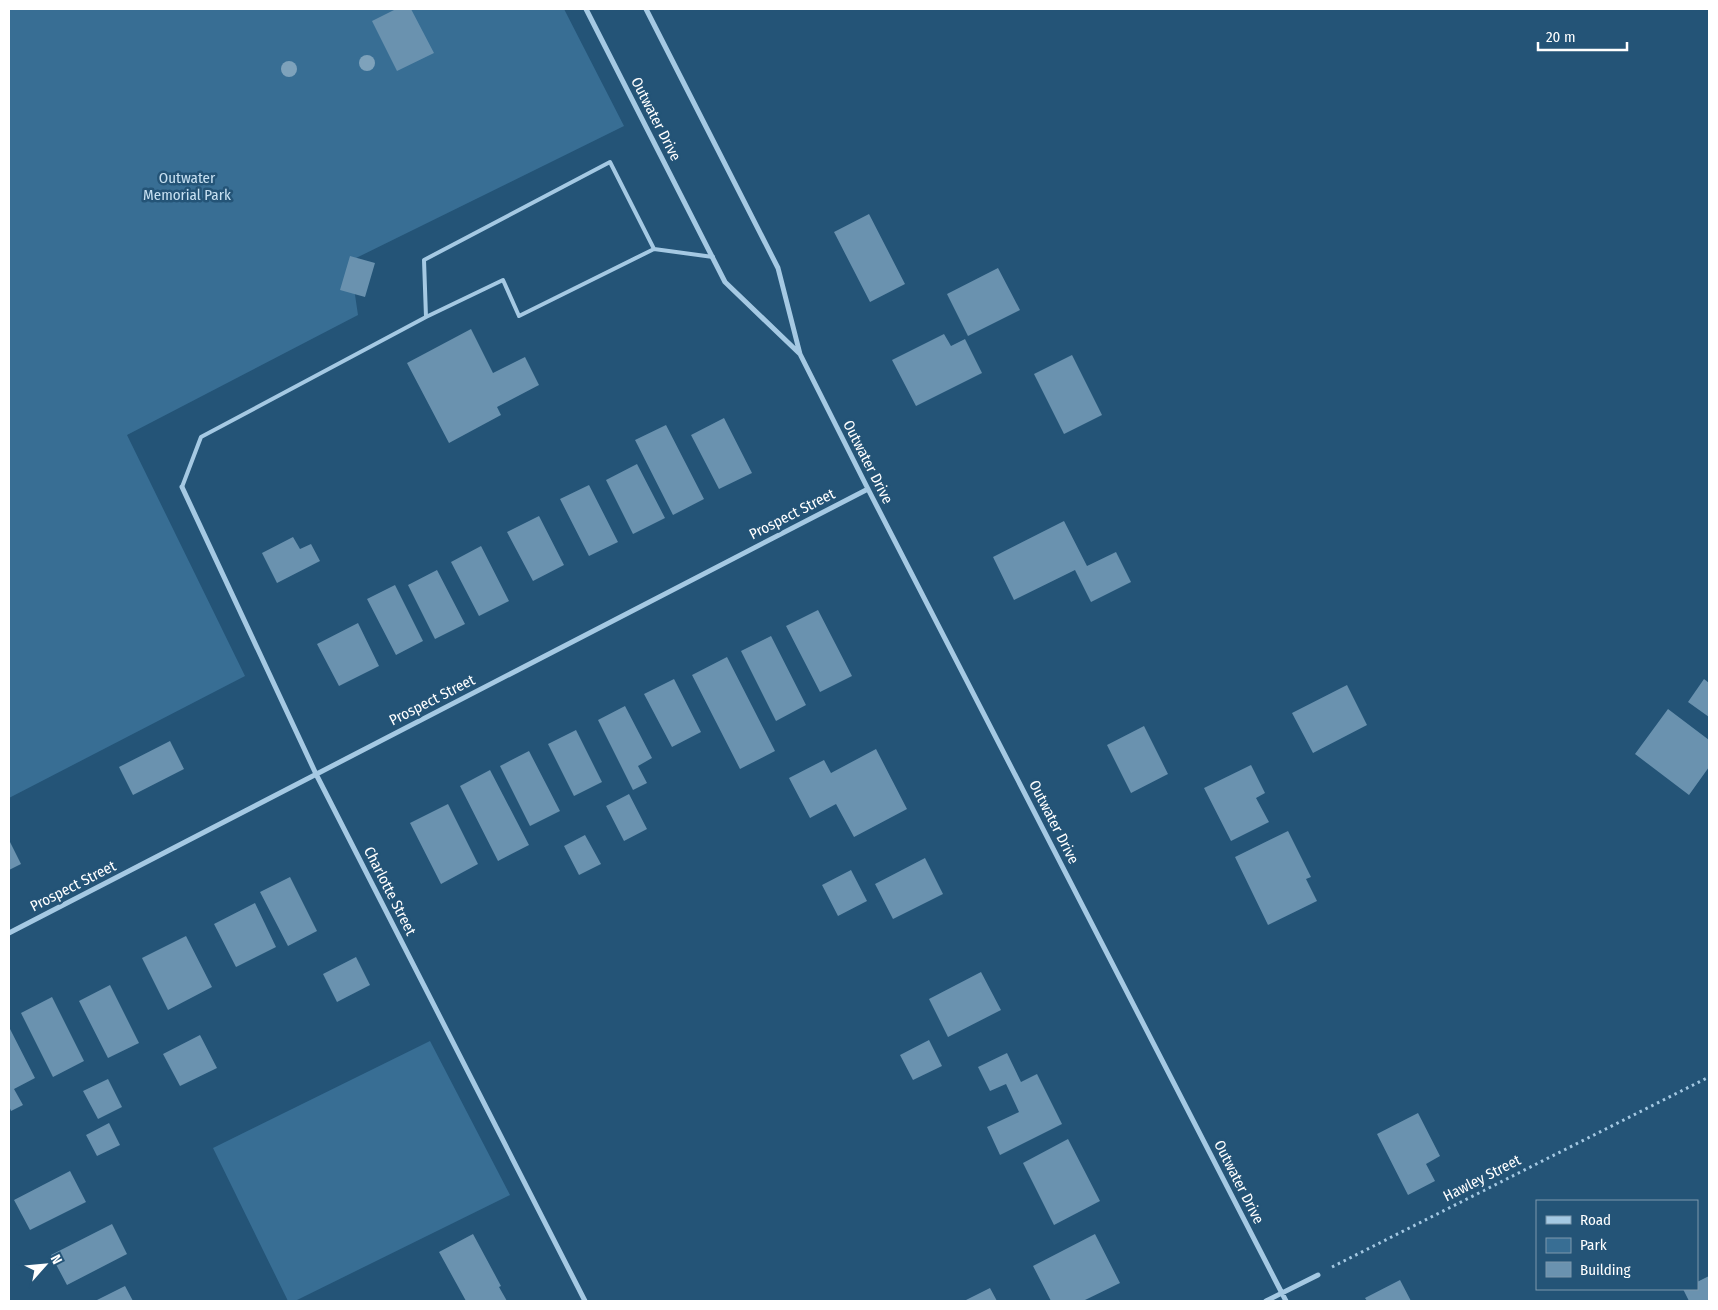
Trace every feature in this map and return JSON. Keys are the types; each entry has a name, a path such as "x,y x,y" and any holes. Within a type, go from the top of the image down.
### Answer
{"street":[{"name":"Outwater Drive","path":"586,9 726,282 800,354"},
{"name":"Outwater Drive","path":"646,9 778,268 800,354 1286,1301"},
{"name":"Charlotte Street","path":"182,487 316,774 585,1301"},
{"name":"Prospect Street","path":"9,933 868,489"},
{"path":"1266,1301 1318,1274"}],"lane":[{"path":"426,317 424,260 610,162 654,250"},
{"path":"182,487 201,437 426,317 503,280 520,316 654,250 713,258"}],"path":[{"name":"Hawley Street","path":"1318,1274 1709,1077"}],"green space":[{"name":"Outwater Memorial Park","path":"9,9 564,9 624,126 350,261 358,315 127,435 245,676 9,798"},
{"path":"430,1041 510,1195 295,1301 288,1301 213,1148"}],"building":[{"path":"396,9 411,9 434,53 397,71 372,21"},
{"path":"869,214 905,284 870,302 834,232"},
{"path":"350,256 375,263 365,297 340,290"},
{"path":"998,268 1020,310 968,336 947,294"},
{"path":"471,329 493,373 525,357 539,385 497,407 501,415 449,443 407,363"},
{"path":"944,334 951,346 965,339 982,373 916,406 892,360"},
{"path":"1072,355 1102,415 1064,434 1034,374"},
{"path":"724,418 752,473 719,489 691,435"},
{"path":"666,425 704,499 673,515 635,440"},
{"path":"637,464 665,518 633,534 606,480"},
{"path":"589,485 618,542 589,556 560,499"},
{"path":"539,516 564,565 533,581 507,532"},
{"path":"1064,521 1087,566 1116,552 1131,582 1091,602 1075,570 1014,600 993,557"},
{"path":"293,537 300,549 311,544 320,561 277,583 262,553"},
{"path":"481,546 509,601 479,616 451,562"},
{"path":"437,570 465,624 435,639 408,585"},
{"path":"395,585 423,641 396,655 367,599"},
{"path":"818,610 852,676 820,692 786,626"},
{"path":"358,623 379,666 339,686 317,644"},
{"path":"771,636 806,705 776,721 741,651"},
{"path":"727,657 775,751 740,769 692,675"},
{"path":"674,679 701,732 672,747 644,694"},
{"path":"1704,679 1709,683 1709,717 1688,702"},
{"path":"1347,685 1367,725 1313,753 1292,713"},
{"path":"625,706 652,758 638,766 647,783 633,790 598,720"},
{"path":"1668,709 1709,740 1709,767 1689,795 1635,754"},
{"path":"1144,726 1168,774 1131,793 1107,745"},
{"path":"576,730 602,782 574,796 548,744"},
{"path":"170,741 184,769 133,795 119,767"},
{"path":"876,749 907,809 854,837 836,804 810,818 789,778 824,760 831,773"},
{"path":"529,751 560,811 530,826 500,766"},
{"path":"1251,765 1265,793 1256,798 1269,822 1231,841 1204,788"},
{"path":"490,770 529,845 498,861 460,786"},
{"path":"629,794 647,829 624,841 606,806"},
{"path":"448,804 478,864 441,884 410,823"},
{"path":"1288,831 1311,877 1306,879 1317,901 1268,925 1235,857"},
{"path":"585,835 601,864 579,875 564,846"},
{"path":"9,840 21,864 9,870"},
{"path":"925,858 943,894 893,919 875,884"},
{"path":"851,870 867,901 838,916 822,885"},
{"path":"290,877 317,931 288,946 260,892"},
{"path":"255,903 276,947 236,967 214,924"},
{"path":"186,936 212,987 168,1010 142,958"},
{"path":"356,957 370,985 337,1002 323,974"},
{"path":"981,972 1001,1010 948,1037 929,999"},
{"path":"110,985 139,1043 108,1058 79,1001"},
{"path":"52,997 84,1061 53,1077 21,1013"},
{"path":"9,1027 35,1078 14,1089 23,1105 11,1111 9,1106"},
{"path":"200,1035 217,1068 180,1086 163,1054"},
{"path":"929,1040 942,1066 913,1080 900,1055"},
{"path":"1007,1053 1021,1082 1037,1074 1062,1124 1000,1155 987,1127 1019,1112 1006,1084 990,1091 978,1067"},
{"path":"108,1079 122,1107 98,1119 83,1091"},
{"path":"1418,1113 1440,1156 1426,1164 1435,1181 1408,1195 1377,1134"},
{"path":"109,1123 120,1145 97,1156 86,1135"},
{"path":"1068,1139 1100,1201 1054,1225 1023,1163"},
{"path":"70,1171 86,1202 30,1230 14,1200"},
{"path":"112,1224 127,1254 67,1285 51,1255"},
{"path":"473,1234 507,1301 466,1301 439,1252"},
{"path":"1095,1234 1120,1283 1083,1301 1051,1301 1033,1266"},
{"path":"1709,1276 1709,1301 1689,1301 1684,1290 1698,1290 1698,1282"},
{"path":"1400,1280 1411,1301 1367,1301 1365,1298"},
{"path":"125,1286 133,1301 95,1301"},
{"path":"990,1288 997,1301 964,1301"}]}
